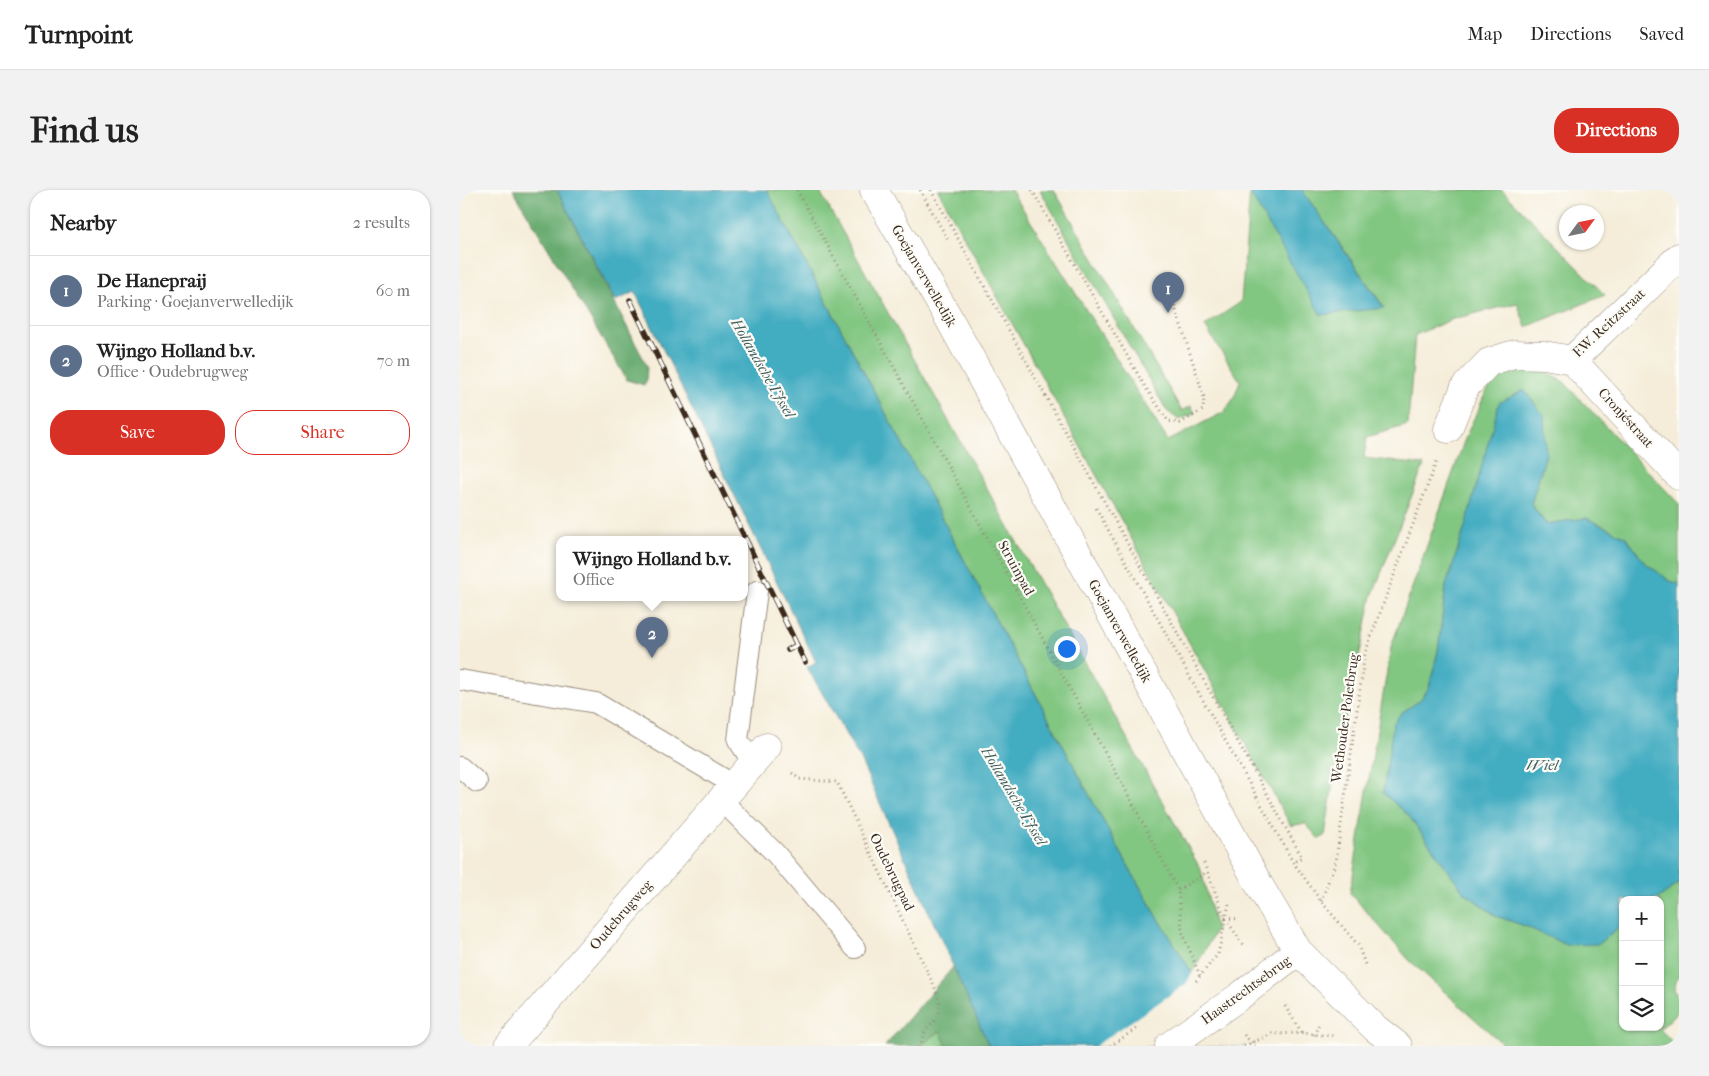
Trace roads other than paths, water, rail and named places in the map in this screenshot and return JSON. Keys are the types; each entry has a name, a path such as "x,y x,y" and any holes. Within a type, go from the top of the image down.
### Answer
{"main road":[{"name":"Goejanverwelledijk","path":"874,190 947,315 1258,883 1298,951 1375,1028 1398,1046"},
{"name":"F.W. Reitzstraat","path":"1448,429 1465,387 1489,362 1514,354 1544,355 1572,360 1679,257"},
{"name":"Cronjéstraat","path":"1572,360 1679,476"},
{"name":"Oudebrugweg","path":"508,1046 760,755"},
{"name":"Haastrechtsebrug","path":"1169,1046 1244,993 1298,951"}],"lane":[{"path":"757,591 738,740 760,755"},
{"path":"460,680 596,703 728,792 855,948"},
{"path":"460,767 477,782"}],"water":[{"name":"Hollandsche IJssel","path":"557,190 767,190 1101,817 1145,896 1192,973 1245,1046 989,1046 860,759 807,667 816,662 635,292 615,301"},
{"path":"1248,190 1302,190 1384,308 1321,315"},
{"name":"Wiel","path":"1524,390 1544,415 1546,454 1531,504 1546,524 1586,518 1626,537 1644,562 1670,581 1679,584 1679,883 1661,896 1619,896 1619,927 1598,944 1566,945 1525,926 1496,916 1464,892 1409,816 1383,793 1393,724 1401,713 1419,701 1429,688 1438,651 1446,586 1465,527 1499,403"}],"railway":[{"path":"630,300 744,536"},
{"path":"748,544 805,662"},
{"path":"788,650 797,645"}],"place":[{"name":"De Hanepraij","path":"1168,313"},
{"name":"Wijngo Holland b.v.","path":"652,658"}]}
